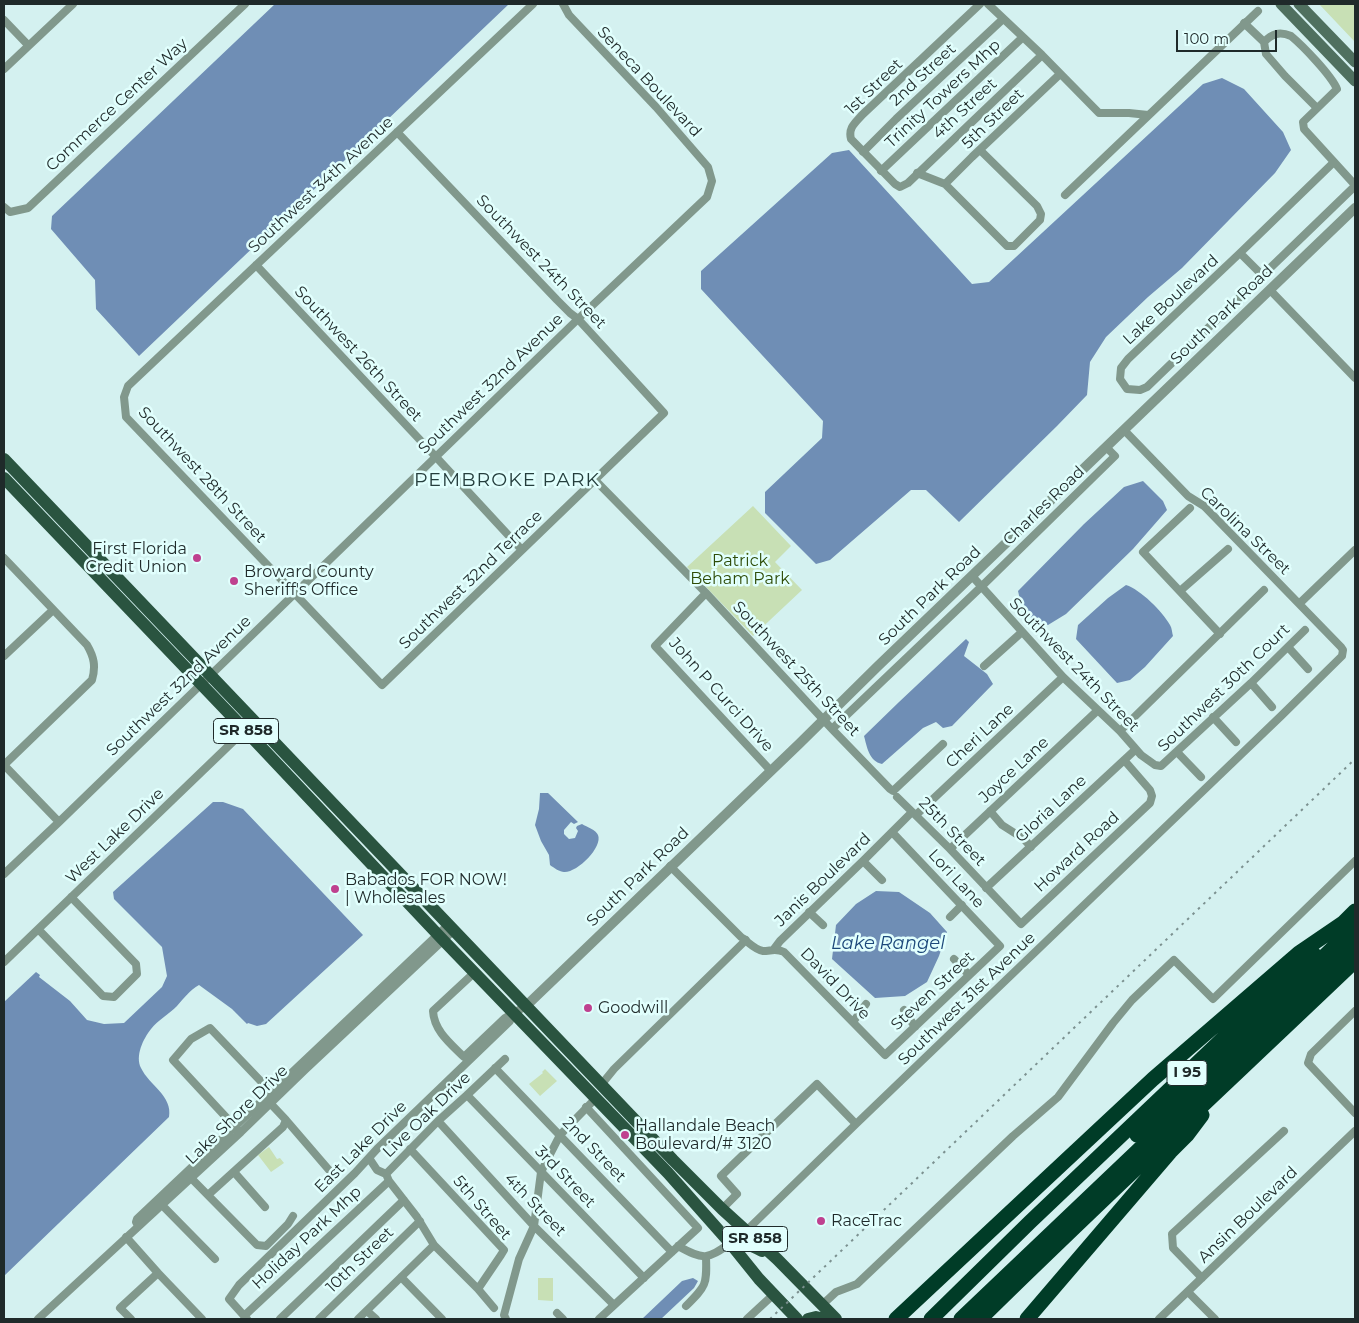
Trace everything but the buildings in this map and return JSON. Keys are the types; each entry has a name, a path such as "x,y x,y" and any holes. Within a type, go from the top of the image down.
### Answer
{"highway":[{"name":"I 95","path":"932,1319 1030,1222 1293,973 1349,925 1355,911"},
{"path":"950,1319 1182,1093 1349,925"},
{"path":"896,1319 1153,1079 1299,953 1349,925"},
{"path":"961,1319 1355,944"},
{"name":"I 95","path":"980,1319 1178,1127 1353,964"},
{"path":"1027,1319 1170,1152 1187,1135 1222,1088"},
{"path":"1030,1222 1058,1209 1182,1093"},
{"path":"1000,1300 1035,1254 1139,1154 1148,1142"}],"main road":[{"path":"1281,4 1355,81"},
{"path":"1300,5 1355,62"},
{"name":"SR 858","path":"4,459 85,554 206,680 354,826 673,1160 722,1209 777,1259 836,1319"},
{"path":"4,478 28,503 40,509 85,554"},
{"name":"SR 858","path":"85,554 140,601 245,730 475,972 591,1102 668,1172 773,1295 797,1319"},
{"path":"291,779 306,786 342,824 354,826"},
{"path":"346,837 361,842 397,880 411,886"},
{"path":"591,1102 598,1097 606,1098 626,1111"},
{"path":"706,1216 730,1231 738,1233 746,1231"},
{"path":"730,1243 738,1242 752,1245 777,1259"},
{"path":"808,1319 816,1317 825,1319"}],"street":[{"path":"4,68 73,4"},
{"name":"Commerce Center Way","path":"4,208 10,212 28,208 244,4"},
{"name":"Southwest 34th Avenue","path":"128,386 533,4"},
{"name":"Seneca Boulevard","path":"563,4 569,15 708,167 712,181"},
{"name":"1st Street","path":"908,182 903,186 897,186 851,138 850,128 980,4"},
{"path":"988,4 1099,113 1148,115"},
{"path":"1065,194 1261,7"},
{"name":"2nd Street","path":"864,152 896,119 1003,19"},
{"path":"4,20 28,45"},
{"path":"1244,23 1264,42 1266,54 1317,108"},
{"path":"1263,276 1355,185 1304,129 1303,122 1337,89 1331,78 1291,36 1276,33 1264,42"},
{"name":"Trinity Towers Mhp","path":"881,171 1023,37"},
{"name":"4th Street","path":"908,182 1042,55"},
{"name":"5th Street","path":"945,184 1060,74"},
{"name":"Southwest 24th Street","path":"397,132 570,314 578,319 664,413"},
{"path":"917,173 945,184 1006,246 1014,246 1040,220 1041,214 1037,206 980,150"},
{"name":"Lake Boulevard","path":"1240,253 1263,276 1148,387 1140,390 1127,389 1120,378 1121,368 1128,359 1334,162"},
{"name":"Southwest 32nd Avenue","path":"4,874 578,319 707,197 712,181"},
{"name":"South Park Road","path":"526,1006 1355,208"},
{"name":"Southwest 26th Street","path":"256,265 522,550"},
{"path":"1270,290 1355,378"},
{"name":"Southwest 28th Street","path":"128,386 124,397 126,416 382,685"},
{"name":"Southwest 32nd Terrace","path":"382,685 664,413"},
{"name":"Carolina Street","path":"1124,430 1188,496 1204,506 1300,603 1341,647 1343,653"},
{"name":"Charles Road","path":"832,729 1115,456 1106,447"},
{"name":"Southwest 25th Street","path":"595,480 706,593 895,794"},
{"path":"1190,508 1143,552 1220,634"},
{"path":"1180,592 1228,549"},
{"path":"1300,603 1355,550"},
{"path":"4,558 87,645 94,660 92,680 4,765 59,822"},
{"name":"Southwest 24th Street","path":"972,576 1063,677 1120,731 1135,750 1155,765 1161,766"},
{"path":"1120,731 1264,590"},
{"name":"John P Curci Drive","path":"706,593 655,646 771,771"},
{"path":"4,656 53,610"},
{"name":"Southwest 30th Court","path":"1161,766 1305,630"},
{"path":"984,666 1022,632"},
{"path":"1288,647 1308,669"},
{"name":"Southwest 31st Avenue","path":"746,1231 1341,659 1343,653"},
{"name":"Cheri Lane","path":"892,832 1063,677"},
{"path":"1251,683 1272,707"},
{"name":"Joyce Lane","path":"950,849 1097,711"},
{"path":"1213,717 1236,742"},
{"name":"West Lake Drive","path":"4,962 245,730"},
{"path":"895,794 942,744"},
{"name":"Gloria Lane","path":"986,888 1135,750"},
{"path":"1177,752 1201,777"},
{"name":"Howard Road","path":"986,888 1021,924 1150,803 1152,796 1150,790 1124,760"},
{"name":"25th Street","path":"895,794 986,888"},
{"path":"990,811 1002,825 1024,839 1030,846"},
{"name":"Janis Boulevard","path":"774,949 809,912 892,832"},
{"name":"Lori Lane","path":"892,832 1000,946"},
{"path":"863,860 882,880"},
{"path":"822,1305 836,1292 857,1284 1013,1136 1058,1097 1132,1000 1174,960 1213,999 1355,861"},
{"name":"David Drive","path":"670,866 746,940 764,951 774,949 784,952 885,1055"},
{"path":"38,929 103,996 114,997 137,974 136,964 71,897"},
{"path":"950,917 962,905"},
{"path":"809,912 823,925"},
{"name":"Lake Shore Drive","path":"38,1319 138,1226 159,1202 187,1178 451,928"},
{"path":"601,1085 614,1069 746,940"},
{"name":"Steven Street","path":"885,1055 1000,946"},
{"path":"954,959 969,975"},
{"path":"475,972 433,1011 434,1018 442,1035 464,1057 506,1018 526,1006"},
{"path":"853,1022 866,1004"},
{"path":"904,1010 915,1027"},
{"path":"1355,1011 1311,1054 1308,1063 1355,1113"},
{"name":"East Lake Drive","path":"245,1318 229,1299 239,1284 510,1021 512,1014"},
{"path":"238,1129 173,1060 191,1039 210,1028 272,1098 286,1120 328,1170"},
{"name":"Live Oak Drive","path":"494,1308 478,1289 434,1245 419,1219 387,1178 410,1149 505,1059"},
{"name":"2nd Street","path":"496,1068 560,1135 675,1249"},
{"path":"722,1209 737,1194 721,1176 817,1084 856,1124"},
{"name":"3rd Street","path":"468,1095 644,1278"},
{"path":"506,1319 504,1315 519,1259 534,1226 541,1172 560,1135 591,1102 698,1228 599,1319"},
{"path":"208,1195 283,1127 286,1120"},
{"name":"4th Street","path":"438,1121 534,1226 614,1305"},
{"path":"1202,1278 1173,1248 1172,1234 1284,1131"},
{"name":"Ansin Boulevard","path":"1159,1319 1355,1131"},
{"name":"5th Street","path":"410,1149 504,1250 478,1289"},
{"path":"369,1158 377,1170 387,1178"},
{"path":"234,1172 265,1207"},
{"path":"187,1178 208,1195 257,1245 266,1246 288,1224 293,1216"},
{"name":"Holiday Park Mhp","path":"245,1318 387,1178"},
{"path":"280,1319 404,1200"},
{"path":"159,1202 215,1259"},
{"name":"10th Street","path":"319,1319 419,1219"},
{"path":"126,1237 202,1319"},
{"path":"675,1249 694,1255 706,1256 716,1254 730,1243"},
{"path":"358,1319 434,1245"},
{"path":"686,1306 702,1289 706,1277 706,1256"},
{"path":"131,1319 120,1308 158,1273"},
{"path":"401,1277 442,1319"},
{"path":"1188,1292 1215,1319"},
{"path":"747,1319 773,1295"},
{"path":"367,1311 376,1319"}],"green space":[{"path":"1319,4 1355,4 1355,42"},
{"name":"Patrick Beham Park","path":"753,506 791,546 775,562 802,590 753,636 687,567"},
{"path":"545,1069 557,1081 540,1096 529,1084 543,1073"},
{"path":"269,1147 277,1159 280,1158 284,1163 271,1172 258,1155"},
{"path":"538,1278 553,1278 553,1301 538,1300"}],"water":[{"path":"275,4 509,4 139,356 96,309 95,280 51,229 52,216"},
{"path":"1222,78 1244,89 1283,132 1291,150 1275,173 1182,268 1106,337 1090,362 1087,395 959,522 926,490 911,490 830,560 816,564 765,513 765,492 822,438 823,421 701,289 701,271 832,153 849,150 972,284 989,282 1203,84"},
{"path":"1143,481 1163,501 1167,510 1133,549 1066,614 1048,625 1037,624 1022,608 1018,591 1084,524 1124,487"},
{"path":"1126,585 1138,591 1157,608 1170,625 1173,636 1145,667 1130,680 1117,683 1076,639 1078,625 1108,598"},
{"path":"966,639 969,642 964,656 987,674 993,684 952,726 943,728 936,722 923,728 882,764 874,760 869,753 864,736"},
{"path":"540,793 548,793 578,822 574,824 571,822 564,830 564,834 569,839 575,838 578,831 577,826 582,824 598,835 599,840 593,852 582,864 569,871 564,872 550,865 549,855 535,825"},
{"path":"213,802 223,802 243,809 363,935 266,1024 257,1026 247,1024 232,1009 199,985 157,1023 148,1033 143,1043 139,1053 139,1063 145,1074 164,1097 169,1110 169,1117 4,1276 4,1002 36,972 40,975 39,977 70,1001 87,1020 104,1024 124,1023 162,987 167,976 162,947 114,899 113,892"},
{"name":"Lake Rangel","path":"876,891 899,892 930,913 947,932 927,982 905,996 875,998 832,959 836,925 856,904"},
{"path":"693,1278 698,1281 694,1288 661,1319 642,1319 682,1281"}],"railway":[{"path":"770,1319 1355,759"}],"place":[{"name":"First Florida Credit Union","path":"197,558"},
{"name":"Broward County Sheriff's Office","path":"234,581"},
{"name":"Babados FOR NOW! | Wholesales","path":"335,889"},
{"name":"Goodwill","path":"588,1008"},
{"name":"Hallandale Beach Boulevard/# 3120","path":"625,1135"},
{"name":"RaceTrac","path":"821,1221"}],"district":[{"name":"PEMBROKE PARK","path":"507,480"}]}
